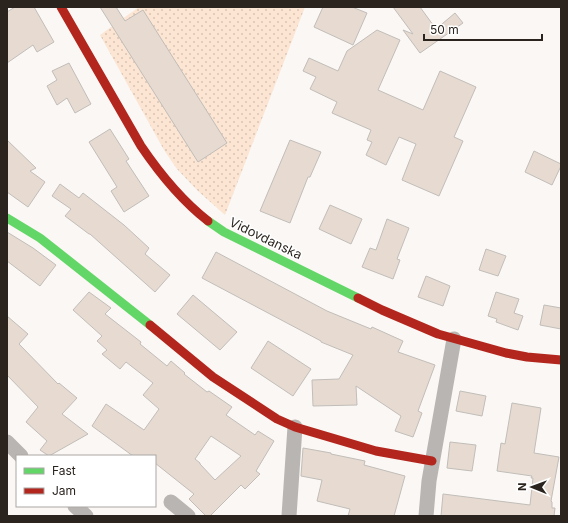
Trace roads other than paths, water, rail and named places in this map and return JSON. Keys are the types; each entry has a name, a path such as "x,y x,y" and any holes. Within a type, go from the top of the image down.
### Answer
{"street":[{"name":"Vidovdanska","path":"61,7 141,146 168,184 194,211 208,222 230,236 382,310 438,334 528,357 561,360"},
{"path":"7,218 40,238 109,291 213,377 277,419 295,427 376,451 432,461"},
{"path":"426,516 432,461 454,338"},
{"path":"289,516 295,427"},
{"path":"7,442 20,455"},
{"path":"171,502 188,516"},
{"path":"76,507 86,516"}]}
